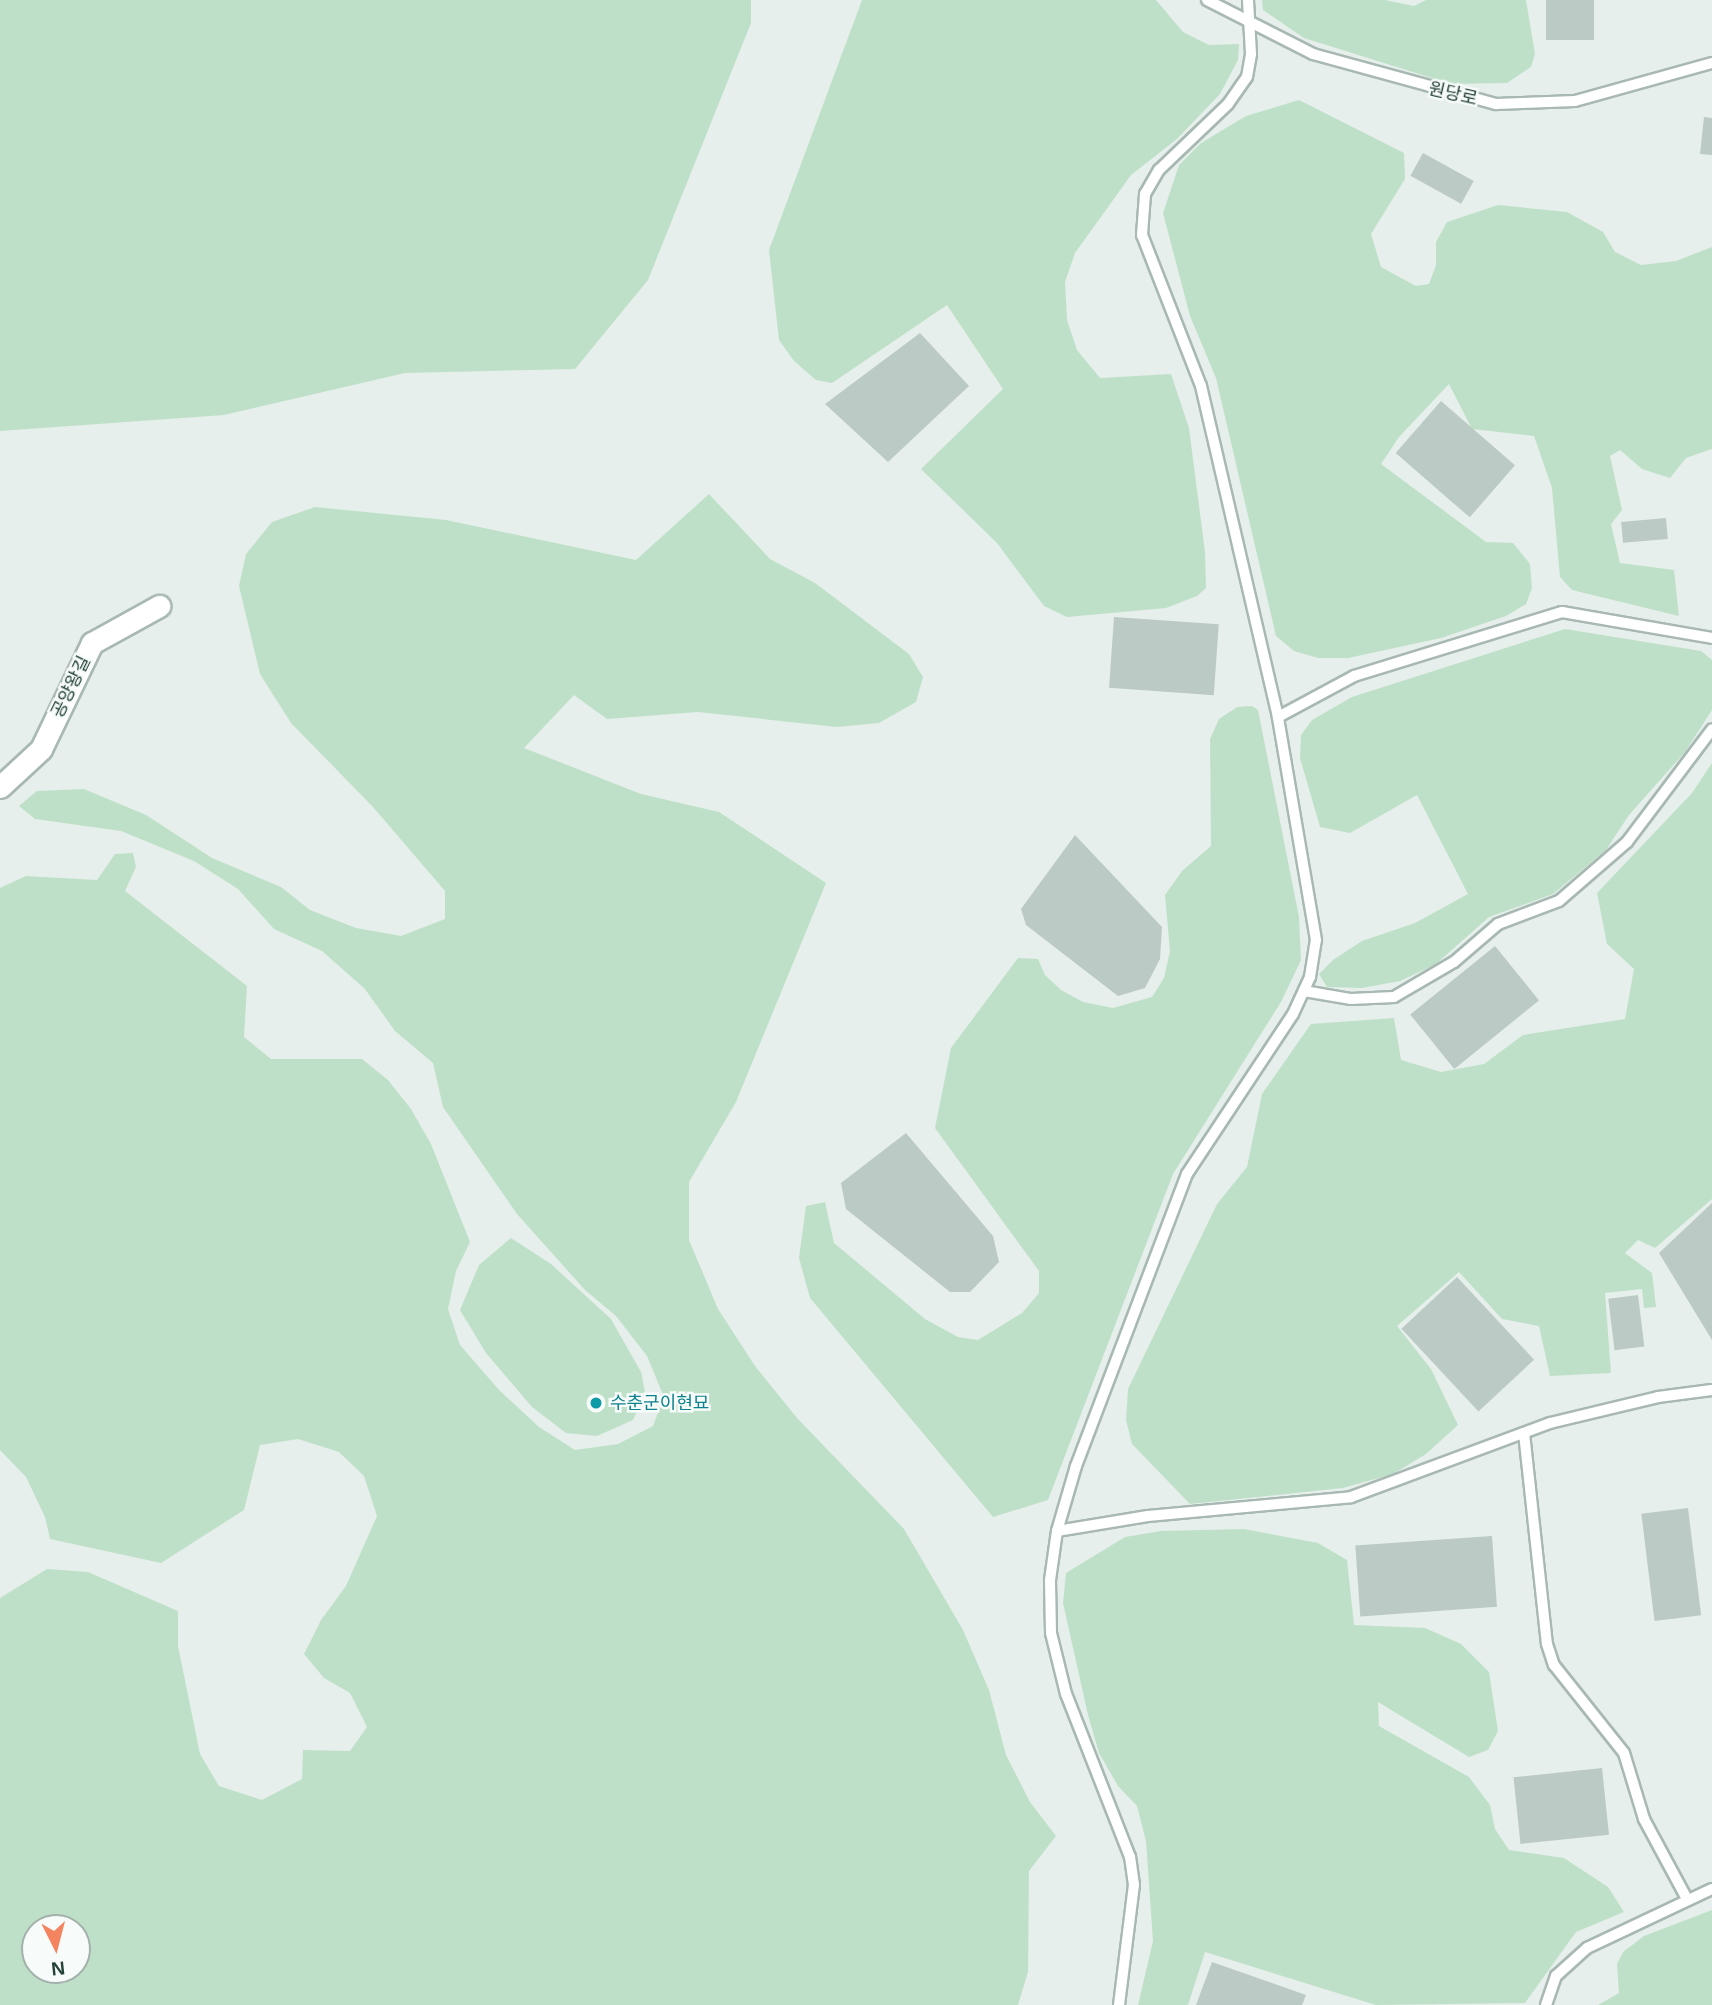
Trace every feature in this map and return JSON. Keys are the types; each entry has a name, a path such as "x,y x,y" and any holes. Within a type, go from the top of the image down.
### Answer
{"street":[{"name":"공양왕길","path":"0,788 41,749 92,643 159,606"}],"lane":[{"name":"원당로","path":"1207,0 1312,54 1496,104 1575,102 1712,63"},
{"path":"1119,2005 1134,1885 1130,1857 1066,1694 1051,1633 1050,1580 1057,1531 1076,1466 1188,1174 1304,991 1316,940 1278,717 1201,386 1142,235 1145,194 1159,170 1228,104 1247,77 1251,54 1248,0"},
{"path":"1278,717 1354,676 1562,612 1712,638"},
{"path":"1304,991 1351,999 1394,997 1443,969 1498,924 1559,901 1627,842 1712,729"},
{"path":"1057,1531 1149,1516 1351,1497 1415,1477 1524,1433 1606,1408 1712,1390"},
{"path":"1524,1433 1547,1644 1554,1665 1624,1753 1644,1819 1687,1899"},
{"path":"1546,2005 1556,1976 1570,1961 1612,1933 1712,1889"}],"green space":[{"path":"0,0 751,0 751,23 648,280 575,369 405,373 224,415 0,431"},
{"path":"862,0 1156,0 1183,32 1209,45 1239,44 1238,60 1220,94 1177,139 1131,175 1075,253 1065,282 1067,320 1077,350 1100,378 1171,374 1189,428 1205,552 1206,588 1197,596 1166,608 1067,617 1044,606 997,543 921,469 1003,389 947,305 832,383 816,380 794,361 779,340 769,250"},
{"path":"1262,0 1385,0 1414,6 1426,0 1526,0 1535,54 1531,67 1507,83 1451,84 1304,38 1263,10"},
{"path":"1299,100 1404,153 1405,179 1371,234 1381,267 1416,286 1429,284 1436,265 1436,242 1447,222 1498,205 1567,212 1603,232 1615,252 1641,265 1676,261 1712,247 1712,449 1686,458 1670,478 1642,469 1620,450 1610,456 1622,510 1611,524 1620,563 1674,570 1679,616 1572,590 1560,577 1552,488 1534,436 1472,429 1449,384 1399,437 1381,464 1486,542 1513,543 1530,564 1532,588 1526,604 1506,616 1441,638 1348,658 1318,658 1294,651 1276,636 1216,378 1190,316 1163,213 1179,165 1201,143 1246,116"},
{"path":"709,494 770,559 815,583 909,654 923,677 916,702 879,723 837,727 698,712 607,719 574,695 524,748 641,794 719,812 826,883 736,1102 689,1182 689,1240 718,1309 755,1366 797,1418 904,1529 963,1630 989,1690 1006,1755 1030,1802 1056,1836 1029,1871 1028,1972 1018,2005 0,2005 0,1598 47,1569 88,1572 178,1611 178,1646 200,1754 219,1786 262,1800 302,1779 303,1750 350,1751 367,1727 350,1693 324,1678 304,1654 321,1620 346,1586 377,1516 364,1476 339,1452 298,1439 260,1445 244,1510 161,1563 50,1539 45,1517 26,1477 0,1450 0,888 26,876 97,880 115,854 133,853 136,867 125,891 247,986 244,1037 271,1059 362,1059 388,1080 411,1109 431,1144 470,1242 456,1271 448,1309 460,1345 499,1390 539,1427 575,1450 618,1444 653,1426 664,1397 647,1356 616,1316 585,1290 517,1214 443,1107 433,1063 395,1031 365,989 322,951 274,929 238,889 194,861 121,831 35,819 19,806 37,791 84,789 146,815 212,858 281,887 310,910 356,928 401,936 445,919 445,891 373,807 291,723 260,674 239,586 246,554 272,522 315,507 446,520 636,560"},
{"path":"1565,629 1701,651 1712,660 1712,710 1685,752 1629,815 1606,850 1553,894 1489,917 1436,964 1400,981 1362,988 1327,987 1319,974 1333,960 1362,941 1415,923 1468,894 1417,795 1350,833 1320,827 1300,758 1301,735 1312,720 1352,697"},
{"path":"1252,706 1258,710 1299,917 1301,960 1281,1002 1173,1174 1048,1500 993,1517 810,1298 799,1258 806,1206 825,1202 834,1243 925,1319 958,1337 978,1340 1022,1313 1039,1293 1039,1271 935,1128 951,1048 1018,958 1038,959 1045,975 1061,990 1083,1002 1113,1008 1152,997 1164,978 1170,951 1165,895 1182,871 1211,846 1210,739 1219,719 1237,707"},
{"path":"1712,763 1712,1199 1655,1248 1638,1240 1625,1253 1652,1273 1656,1307 1644,1308 1642,1289 1605,1293 1611,1373 1550,1376 1539,1326 1502,1319 1459,1272 1397,1326 1431,1369 1458,1425 1426,1454 1393,1474 1343,1488 1190,1504 1132,1444 1126,1420 1128,1389 1217,1204 1247,1167 1262,1094 1311,1024 1394,1018 1401,1060 1441,1072 1484,1064 1523,1035 1625,1019 1634,969 1607,944 1597,893 1692,793"},
{"path":"511,1238 551,1264 611,1319 641,1372 645,1392 633,1420 597,1436 566,1433 532,1407 486,1353 460,1310 479,1265"},
{"path":"1244,1529 1318,1543 1347,1560 1354,1625 1425,1628 1461,1644 1489,1672 1498,1731 1488,1750 1469,1757 1378,1702 1379,1726 1469,1777 1490,1805 1495,1829 1509,1850 1564,1858 1608,1887 1624,1912 1576,1932 1525,2003 1376,2005 1205,1952 1188,2005 1138,2005 1153,1941 1146,1841 1137,1806 1118,1786 1099,1753 1063,1603 1066,1573 1125,1537 1161,1531"},
{"path":"1712,1910 1712,2005 1598,2005 1619,1993 1617,1964 1623,1952 1644,1936"}],"building":[{"path":"1546,0 1594,0 1594,40 1546,40"},
{"path":"1704,117 1712,118 1712,155 1700,154"},
{"path":"1423,153 1474,181 1461,204 1410,176"},
{"path":"920,333 969,386 888,462 825,404"},
{"path":"1441,401 1515,465 1470,517 1396,453"},
{"path":"1666,518 1668,539 1623,543 1621,522"},
{"path":"1114,617 1219,624 1214,695 1109,688"},
{"path":"1075,835 1162,927 1160,959 1145,988 1118,996 1026,925 1021,909"},
{"path":"1495,946 1539,1000 1454,1069 1410,1015"},
{"path":"906,1133 993,1236 999,1262 970,1292 950,1292 846,1209 841,1183"},
{"path":"1712,1203 1712,1340 1659,1253"},
{"path":"1457,1277 1534,1360 1478,1411 1401,1329"},
{"path":"1638,1295 1644,1347 1615,1350 1608,1299"},
{"path":"1688,1508 1701,1615 1655,1621 1641,1514"},
{"path":"1492,1536 1497,1607 1360,1616 1355,1546"},
{"path":"1602,1768 1609,1835 1520,1844 1513,1777"},
{"path":"1212,1962 1306,1995 1302,2005 1196,2005"}],"place":[{"name":"수춘군이현묘","path":"596,1403"}]}
